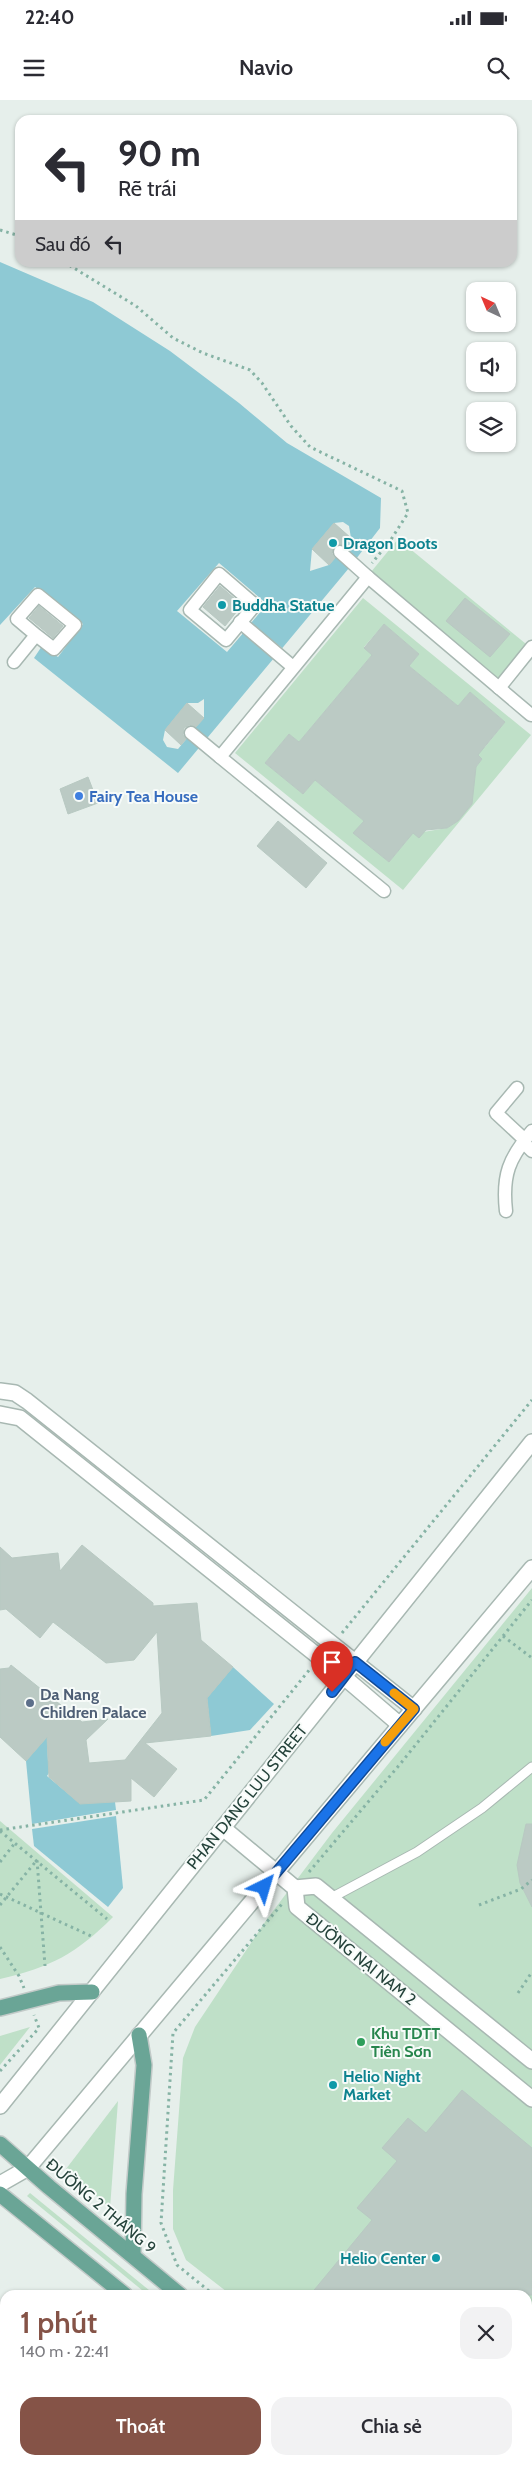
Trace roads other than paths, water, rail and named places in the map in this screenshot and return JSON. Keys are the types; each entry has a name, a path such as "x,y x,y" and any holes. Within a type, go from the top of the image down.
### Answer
{"main road":[{"path":"0,2008 59,1993 92,1992"},
{"path":"132,2255 134,2194 144,2065 139,2035"},
{"name":"ĐƯỜNG 2 THÁNG 9","path":"0,2144 174,2290"},
{"path":"0,2194 118,2290"}],"street":[{"path":"340,552 531,715"},
{"path":"219,574 256,605 240,622 226,640 190,610 219,574"},
{"path":"220,757 366,575"},
{"path":"38,596 75,625 54,649 36,635 18,619 38,596"},
{"path":"240,622 293,667"},
{"path":"14,662 36,635"},
{"path":"499,688 532,647"},
{"path":"191,733 384,891"},
{"path":"506,1211 505,1178 508,1166 528,1141 496,1113 516,1088"},
{"path":"0,1391 15,1393 28,1401 414,1709"},
{"path":"0,1414 20,1418 344,1677 400,1725"},
{"name":"PHAN DANG LUU STREET","path":"0,2106 532,1442"},
{"path":"0,2184 28,2168 532,1568"},
{"path":"223,1828 295,1888"},
{"name":"ĐƯỜNG NẠI NAM 2","path":"532,2061 316,1886 295,1888 297,1907 532,2099"}],"lane":[{"path":"331,1898 417,1852 482,1808 532,1767"}],"water":[{"path":"0,262 93,302 170,351 239,403 287,443 381,498 380,528 349,568 178,773 34,658 42,646 58,657 83,624 35,587 0,625"},
{"path":"233,1667 274,1704 250,1730 211,1736 207,1698"},
{"path":"47,1737 48,1761 57,1760 47,1776 78,1802 115,1802 116,1810 32,1824 26,1761"},
{"path":"116,1816 123,1888 108,1907 34,1846 32,1829"}],"place":[{"name":"Dragon Boots","path":"333,543"},
{"name":"Buddha Statue","path":"222,605"},
{"name":"Fairy Tea House","path":"79,796"},
{"name":"Da Nang Children Palace","path":"30,1703"},
{"name":"Khu TDTT Tiên Sơn","path":"361,2042"},
{"name":"Helio Night Market","path":"333,2085"},
{"name":"Helio Center","path":"436,2258"}]}
